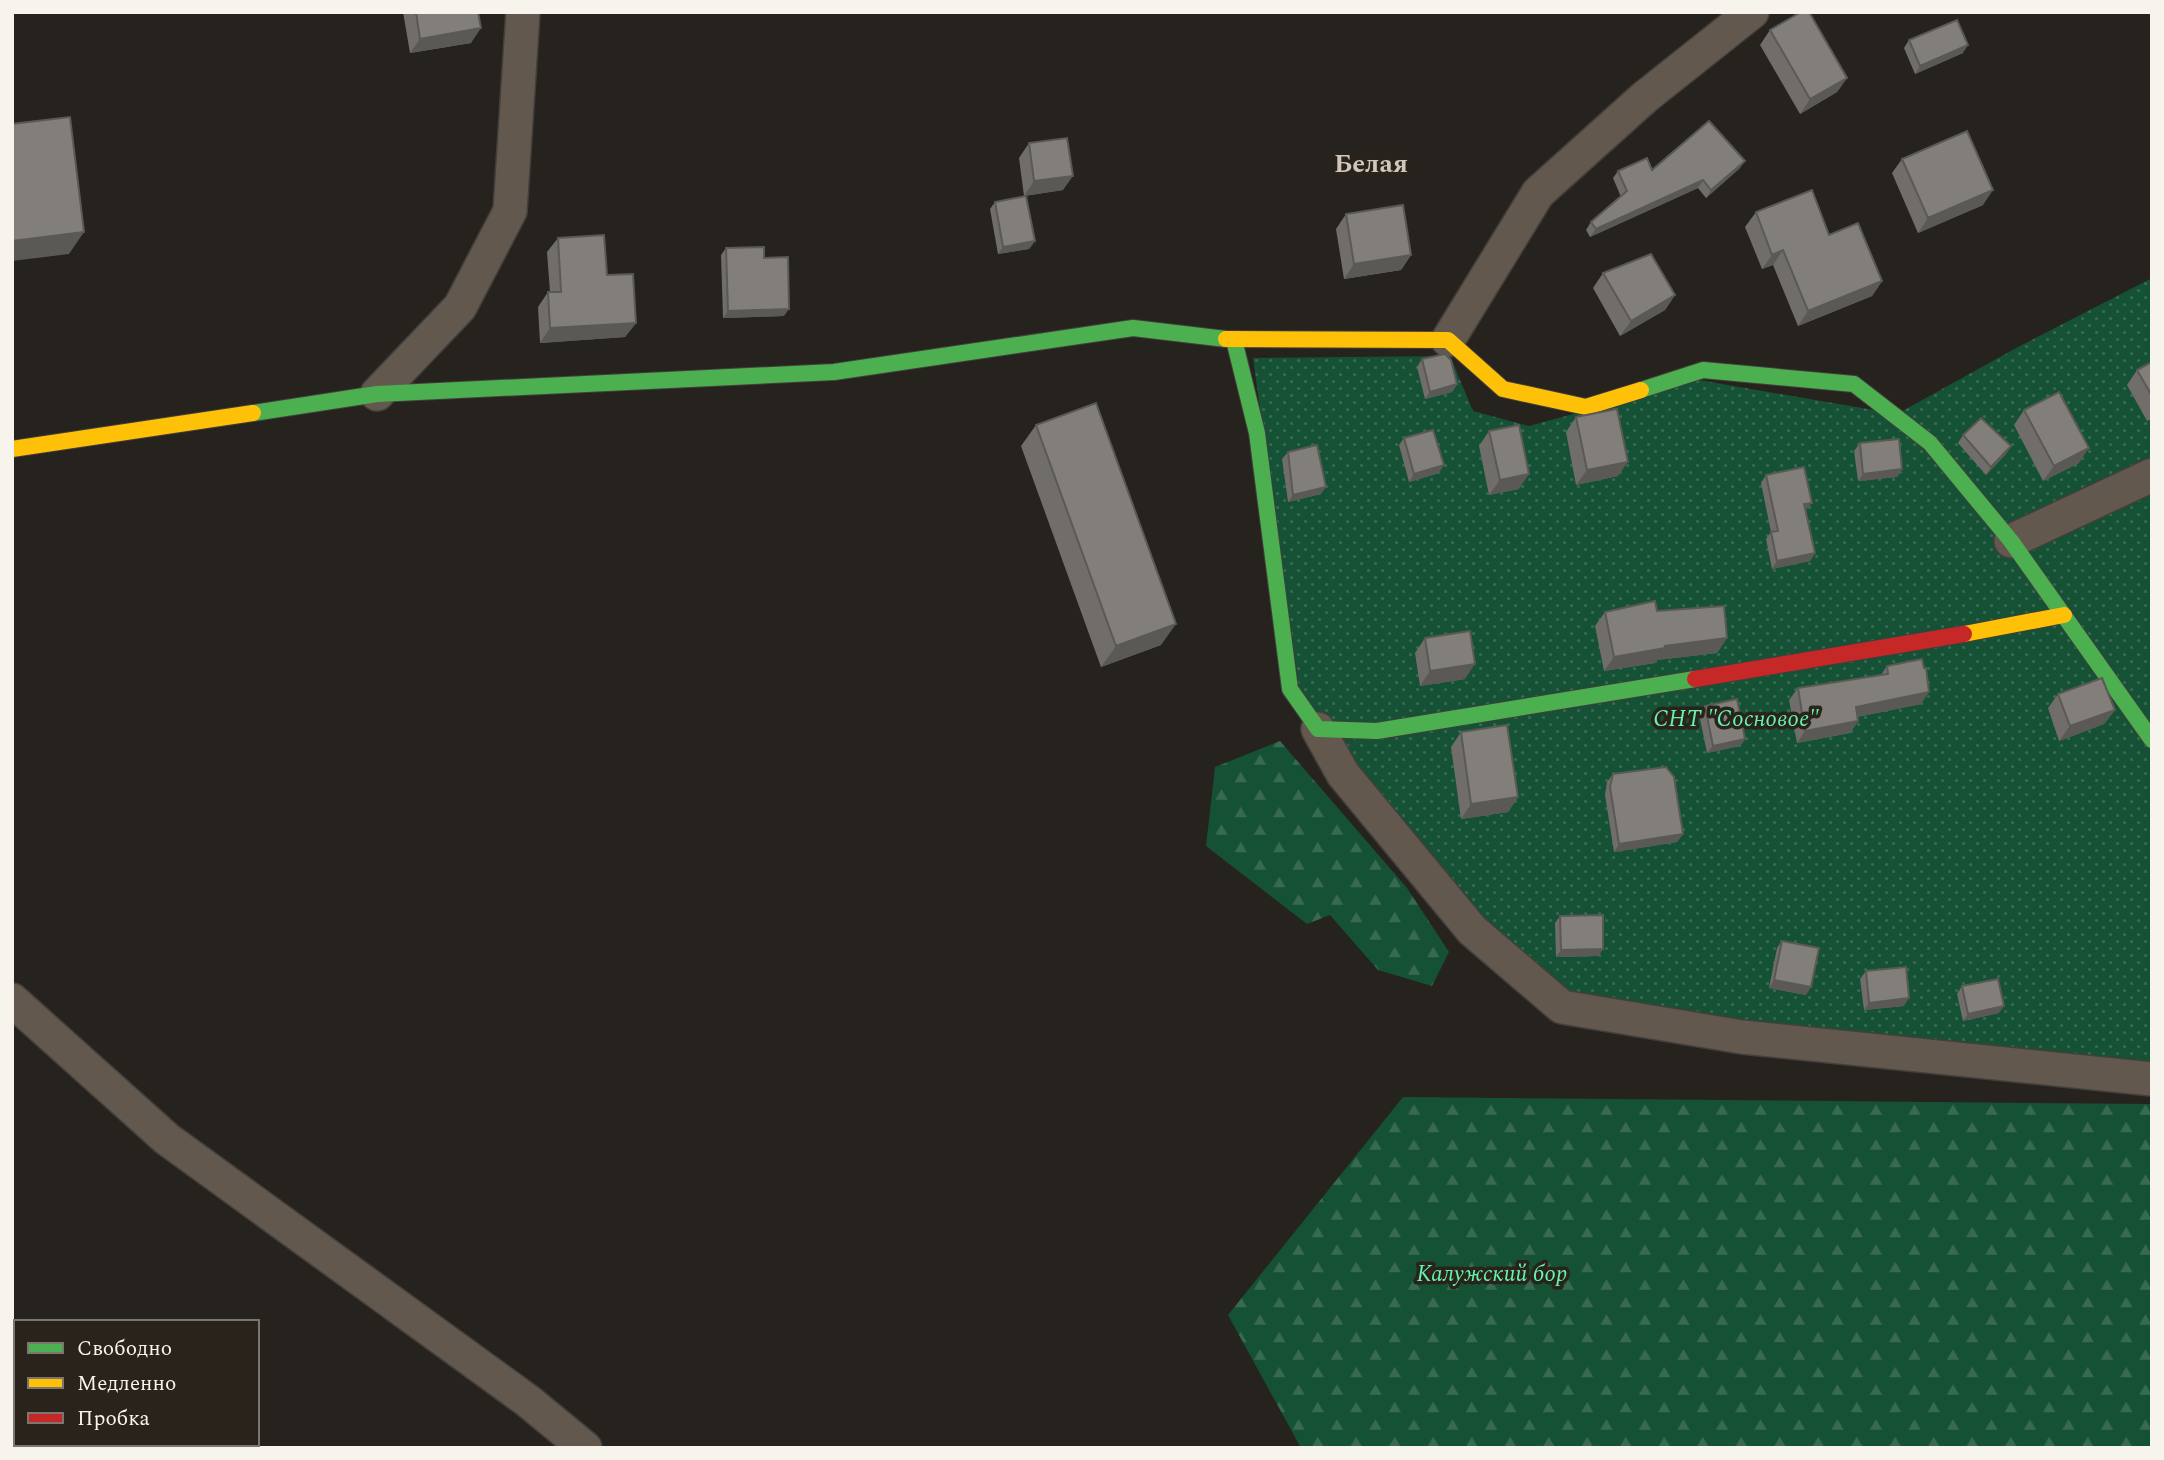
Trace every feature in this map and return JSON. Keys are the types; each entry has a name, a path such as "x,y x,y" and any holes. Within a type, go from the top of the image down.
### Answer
{"street":[{"path":"377,394 460,307 510,211 523,12"},
{"path":"1448,340 1538,192 1645,97 1752,12"},
{"path":"12,449 377,394 834,372 1133,328 1234,340 1448,340 1503,389 1586,407 1703,370 1854,384 1930,443 2011,541 2152,740"},
{"path":"1234,340 1257,433 1290,689 1318,729 1343,774 1472,930 1562,1007 1742,1037 2152,1079"},
{"path":"2011,541 2152,475"},
{"path":"1318,729 1377,732 1971,633 2064,615"},
{"path":"12,1000 167,1139 528,1401 585,1448"}],"green space":[{"name":"СНТ \"Сосновое\"","path":"2152,278 2152,1082 1669,1042 1527,996 1307,745 1253,358 1450,356 1473,411 1529,426 1699,380 1897,414 2018,347"},
{"path":"1280,741 1407,888 1449,952 1432,986 1378,970 1330,915 1307,924 1206,846 1215,767"},
{"name":"Калужский бор","path":"1403,1097 2152,1104 2152,1448 1301,1448 1228,1315"}],"building":[{"path":"416,12 478,12 481,28 420,39"},
{"path":"1801,12 1809,12 1847,78 1810,99 1770,30"},
{"path":"1957,20 1968,45 1920,66 1909,40"},
{"path":"70,117 84,232 12,241 12,124"},
{"path":"1709,121 1745,161 1711,190 1703,180 1596,229 1591,222 1627,191 1618,171 1647,158 1652,170"},
{"path":"1967,131 1993,190 1928,218 1902,159"},
{"path":"1067,138 1073,176 1034,181 1029,143"},
{"path":"1812,190 1829,235 1858,223 1882,281 1808,311 1783,250 1772,255 1756,212"},
{"path":"1026,196 1035,241 1003,247 995,202"},
{"path":"1403,205 1411,255 1354,264 1346,214"},
{"path":"604,235 607,275 633,274 636,323 550,328 548,292 561,292 558,238"},
{"path":"764,247 764,258 788,257 789,309 728,311 726,248"},
{"path":"1651,254 1675,295 1631,321 1603,273"},
{"path":"1445,354 1451,360 1457,384 1430,392 1422,359"},
{"path":"2152,362 2152,396 2137,370"},
{"path":"2059,392 2089,448 2054,466 2024,410"},
{"path":"1096,403 1176,624 1116,646 1036,425"},
{"path":"1617,409 1628,462 1587,470 1576,417"},
{"path":"1981,418 2011,446 1991,467 1963,435"},
{"path":"1519,425 1529,474 1500,480 1489,431"},
{"path":"1433,430 1444,465 1414,474 1404,438"},
{"path":"1899,439 1902,469 1863,474 1860,443"},
{"path":"1317,445 1326,487 1293,495 1288,452"},
{"path":"1804,467 1812,503 1804,504 1815,553 1777,561 1771,532 1778,531 1766,475"},
{"path":"1655,601 1657,611 1724,606 1727,638 1665,646 1614,657 1605,612"},
{"path":"1470,631 1475,664 1430,671 1425,638"},
{"path":"1922,659 1929,692 1856,707 1858,721 1805,731 1798,688 1888,674 1887,666"},
{"path":"2102,678 2115,710 2070,726 2058,694"},
{"path":"1737,699 1745,739 1713,746 1705,706"},
{"path":"1507,725 1518,797 1471,804 1461,732"},
{"path":"1666,767 1674,777 1683,834 1619,844 1610,787 1613,774"},
{"path":"1603,915 1603,949 1561,950 1560,916"},
{"path":"1782,941 1819,948 1811,987 1774,980"},
{"path":"1906,967 1909,998 1869,1003 1866,971"},
{"path":"1998,979 2004,1006 1968,1014 1962,986"}],"traffic: fast":[{"path":"253,413 377,394 834,372 1133,328 1226,339"},
{"path":"1234,340 1257,433 1290,689 1318,729 1377,731 1695,679"},
{"path":"1641,390 1703,370 1854,384 1930,443 2011,541 2152,740"}],"traffic: slow":[{"path":"1226,339 1448,340 1503,389 1586,407 1641,390"},
{"path":"12,449 253,413"},
{"path":"1964,634 2064,615"}],"traffic: jam":[{"path":"1695,679 1964,634"}],"district":[{"name":"Белая","path":"1371,163"}]}
